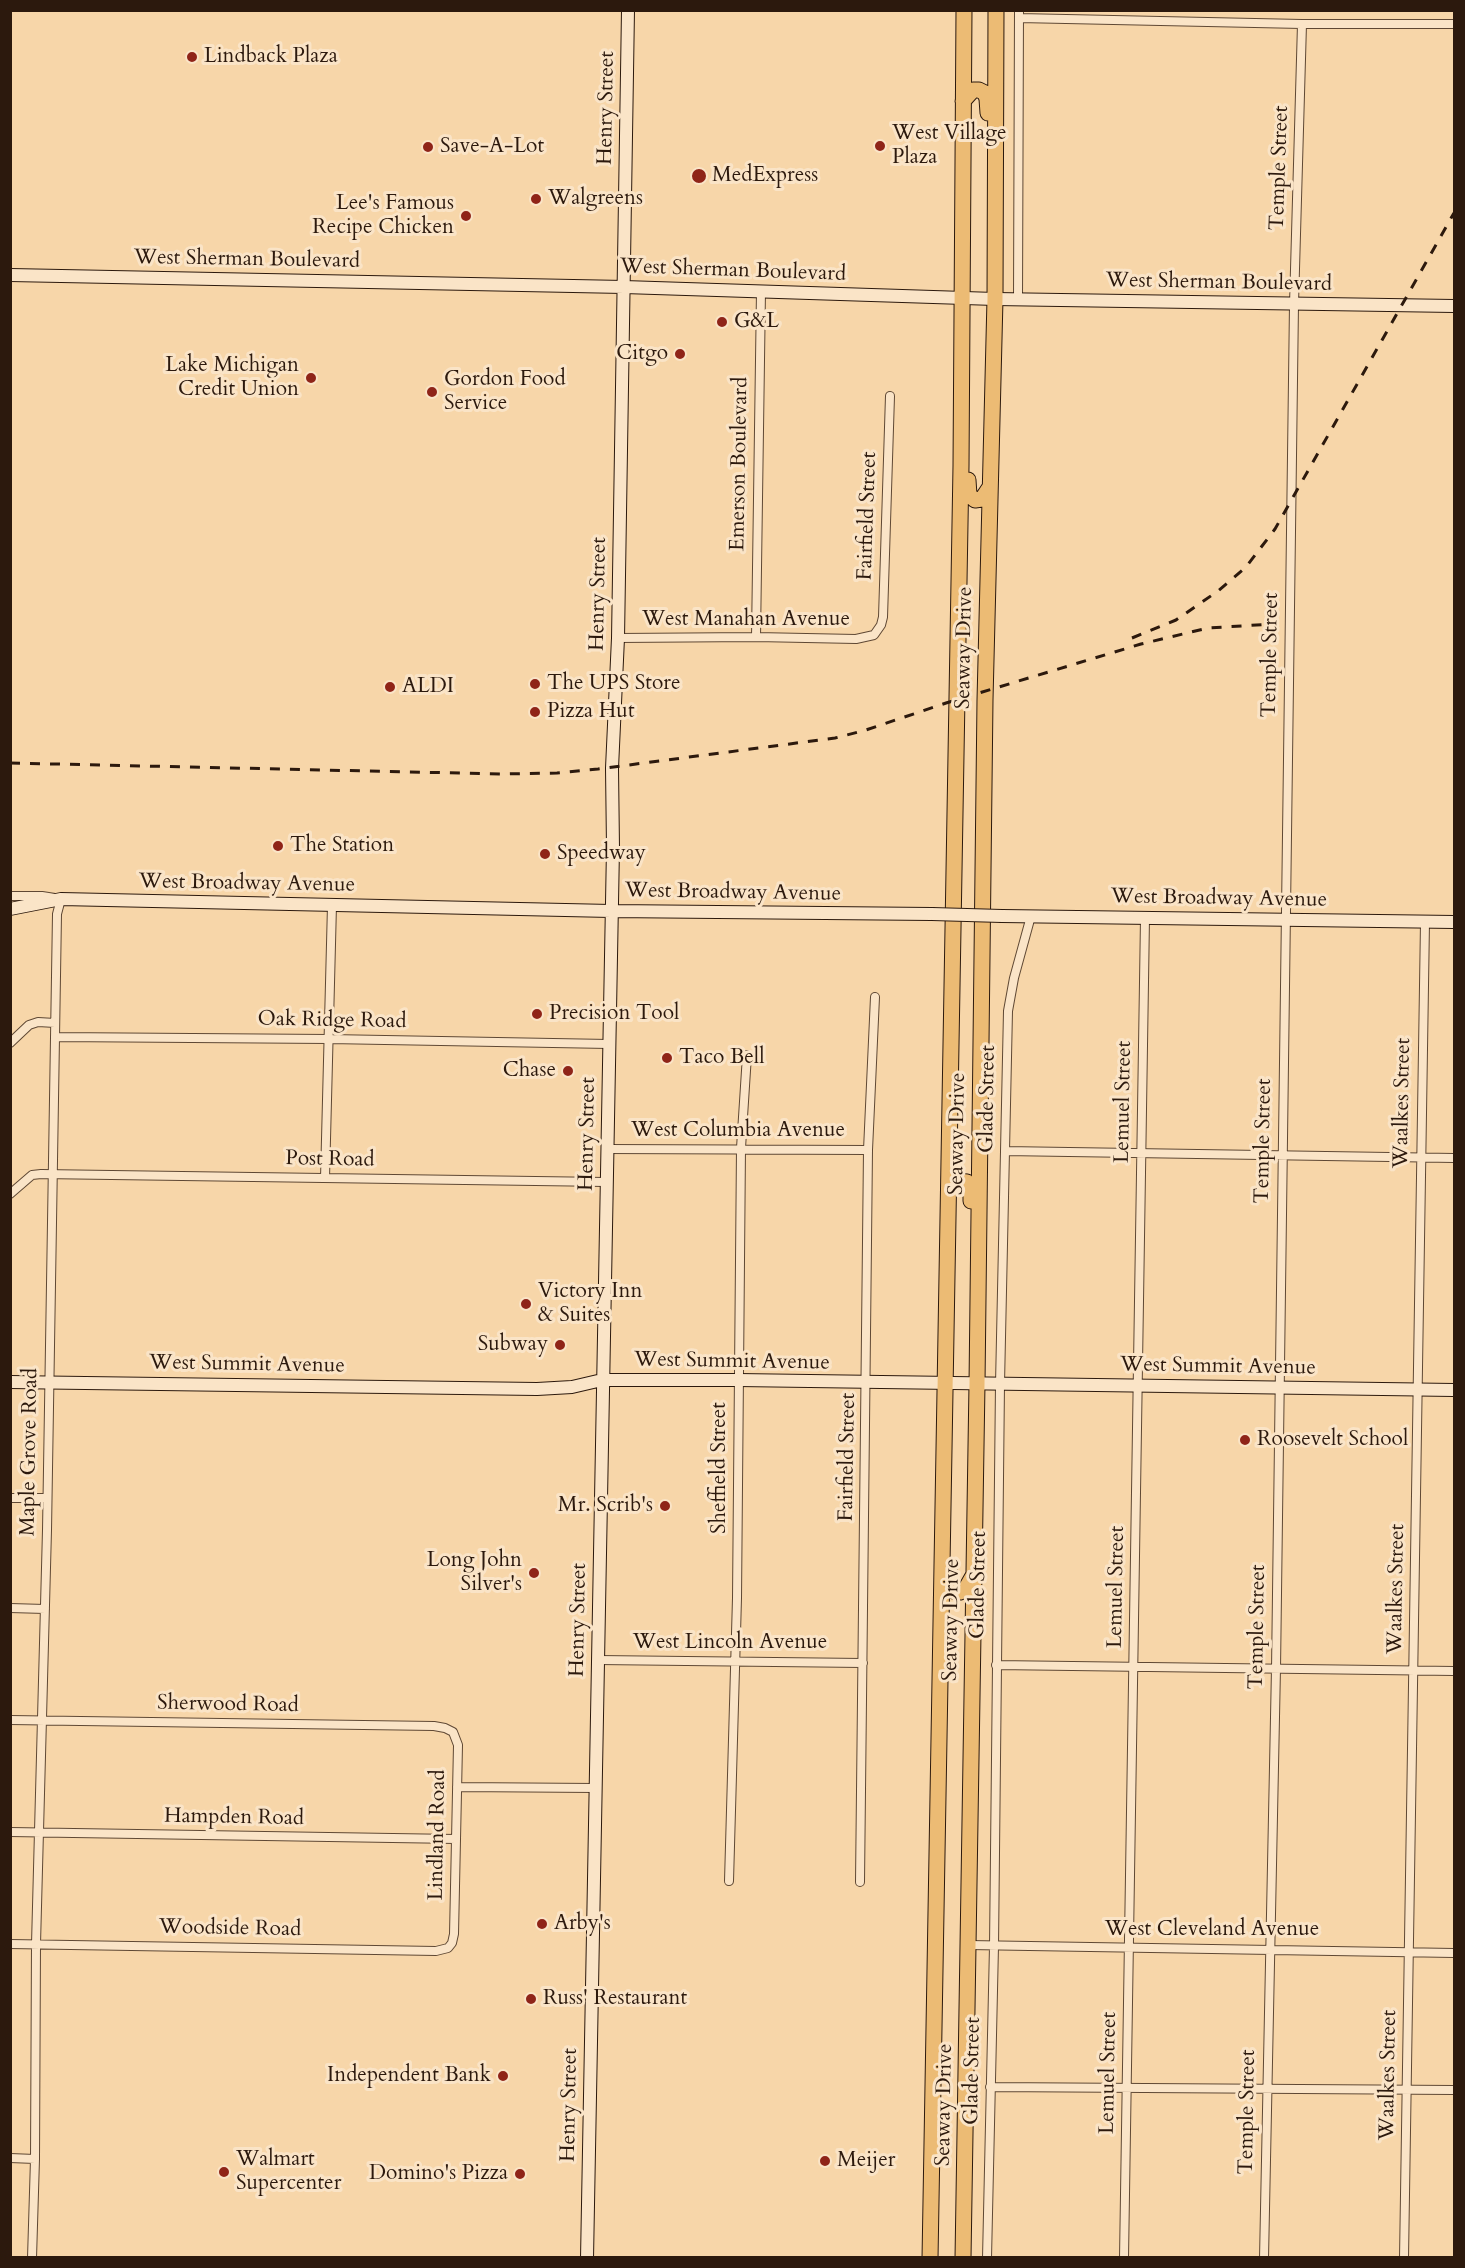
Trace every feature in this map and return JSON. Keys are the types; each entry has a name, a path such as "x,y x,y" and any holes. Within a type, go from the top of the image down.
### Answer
{"highway":[{"name":"Seaway Drive","path":"930,2258 960,500 964,10"},
{"name":"Seaway Drive","path":"963,2258 984,700 994,292 996,10"},
{"path":"963,101 973,90 985,93 987,99 987,263 994,292"},
{"path":"961,319 968,337 969,495 975,500 982,500 990,487"},
{"path":"949,1185 962,1180 967,1182 971,1188 974,1384"},
{"path":"944,1414 950,1438 950,1587 960,1592 965,1590 974,1574"}],"main road":[{"name":"Henry Street","path":"587,2258 612,768 618,638 628,10"},
{"name":"West Sherman Boulevard","path":"10,274 961,296 994,292 1018,298 1455,306"},
{"name":"West Broadway Avenue","path":"61,899 611,911 1455,922"},
{"path":"10,909 61,899"},
{"name":"West Summit Avenue","path":"10,1382 537,1389 572,1387 602,1380 738,1380 1455,1390"}],"street":[{"path":"1018,298 1019,14 1302,24 1455,24"},
{"name":"Temple Street","path":"1264,2258 1276,1668 1294,304 1302,24"},
{"name":"Emerson Boulevard","path":"756,637 761,291"},
{"name":"Fairfield Street","path":"874,635 883,617 890,396"},
{"name":"West Manahan Avenue","path":"618,638 855,639 874,635"},
{"name":"West Broadway Avenue","path":"10,896 42,896 61,899"},
{"name":"Maple Grove Road","path":"32,2258 36,2159 36,1944 50,1382 57,914 61,899"},
{"path":"325,1178 332,905"},
{"name":"Glade Street","path":"987,2258 1008,1011 1014,978 1031,916"},
{"name":"Lemuel Street","path":"1124,2258 1145,918"},
{"name":"Waalkes Street","path":"1404,2258 1425,922"},
{"name":"Fairfield Street","path":"860,1882 868,1150 875,997"},
{"path":"10,1043 29,1025 38,1022 55,1023"},
{"name":"Oak Ridge Road","path":"55,1037 609,1044"},
{"name":"Sheffield Street","path":"729,1881 737,1598 741,1148 747,1055"},
{"name":"West Columbia Avenue","path":"607,1149 868,1150"},
{"path":"1005,1151 1455,1158"},
{"name":"Post Road","path":"10,1194 32,1175 53,1174 606,1182"},
{"path":"10,1498 46,1498"},
{"path":"10,1608 45,1609"},
{"name":"West Lincoln Avenue","path":"597,1660 863,1663"},
{"path":"996,1665 1455,1671"},
{"name":"Sherwood Road","path":"10,1720 445,1728"},
{"name":"Lindland Road","path":"445,1728 456,1737 458,1745 454,1934 448,1948"},
{"path":"457,1786 595,1788"},
{"name":"Hampden Road","path":"10,1832 456,1839"},
{"name":"Woodside Road","path":"10,1944 436,1951 448,1948"},
{"name":"West Cleveland Avenue","path":"969,1945 1455,1953"},
{"path":"990,2087 1455,2090"},
{"path":"10,2158 36,2159"}],"railway":[{"path":"1132,638 1176,620 1218,591 1246,567 1275,529 1454,213"},
{"path":"10,763 502,774 557,773 598,769 835,738 1141,644 1208,628 1273,624"}],"place":[{"name":"Lindback Plaza","path":"192,57"},
{"name":"West Village Plaza","path":"880,146"},
{"name":"Save-A-Lot","path":"428,147"},
{"name":"MedExpress","path":"699,176"},
{"name":"Walgreens","path":"536,199"},
{"name":"Lee's Famous Recipe Chicken","path":"466,216"},
{"name":"G&L","path":"722,322"},
{"name":"Citgo","path":"680,354"},
{"name":"Lake Michigan Credit Union","path":"311,378"},
{"name":"Gordon Food Service","path":"432,392"},
{"name":"The UPS Store","path":"535,684"},
{"name":"ALDI","path":"390,687"},
{"name":"Pizza Hut","path":"535,712"},
{"name":"The Station","path":"278,846"},
{"name":"Speedway","path":"545,854"},
{"name":"Precision Tool","path":"537,1014"},
{"name":"Taco Bell","path":"667,1058"},
{"name":"Chase","path":"568,1071"},
{"name":"Victory Inn & Suites","path":"526,1304"},
{"name":"Subway","path":"560,1345"},
{"name":"Roosevelt School","path":"1245,1440"},
{"name":"Mr. Scrib's","path":"665,1506"},
{"name":"Long John Silver's","path":"534,1573"},
{"name":"Arby's","path":"542,1924"},
{"name":"Russ' Restaurant","path":"531,1999"},
{"name":"Independent Bank","path":"503,2076"},
{"name":"Meijer","path":"825,2161"},
{"name":"Walmart Supercenter","path":"224,2172"},
{"name":"Domino's Pizza","path":"520,2174"}]}
